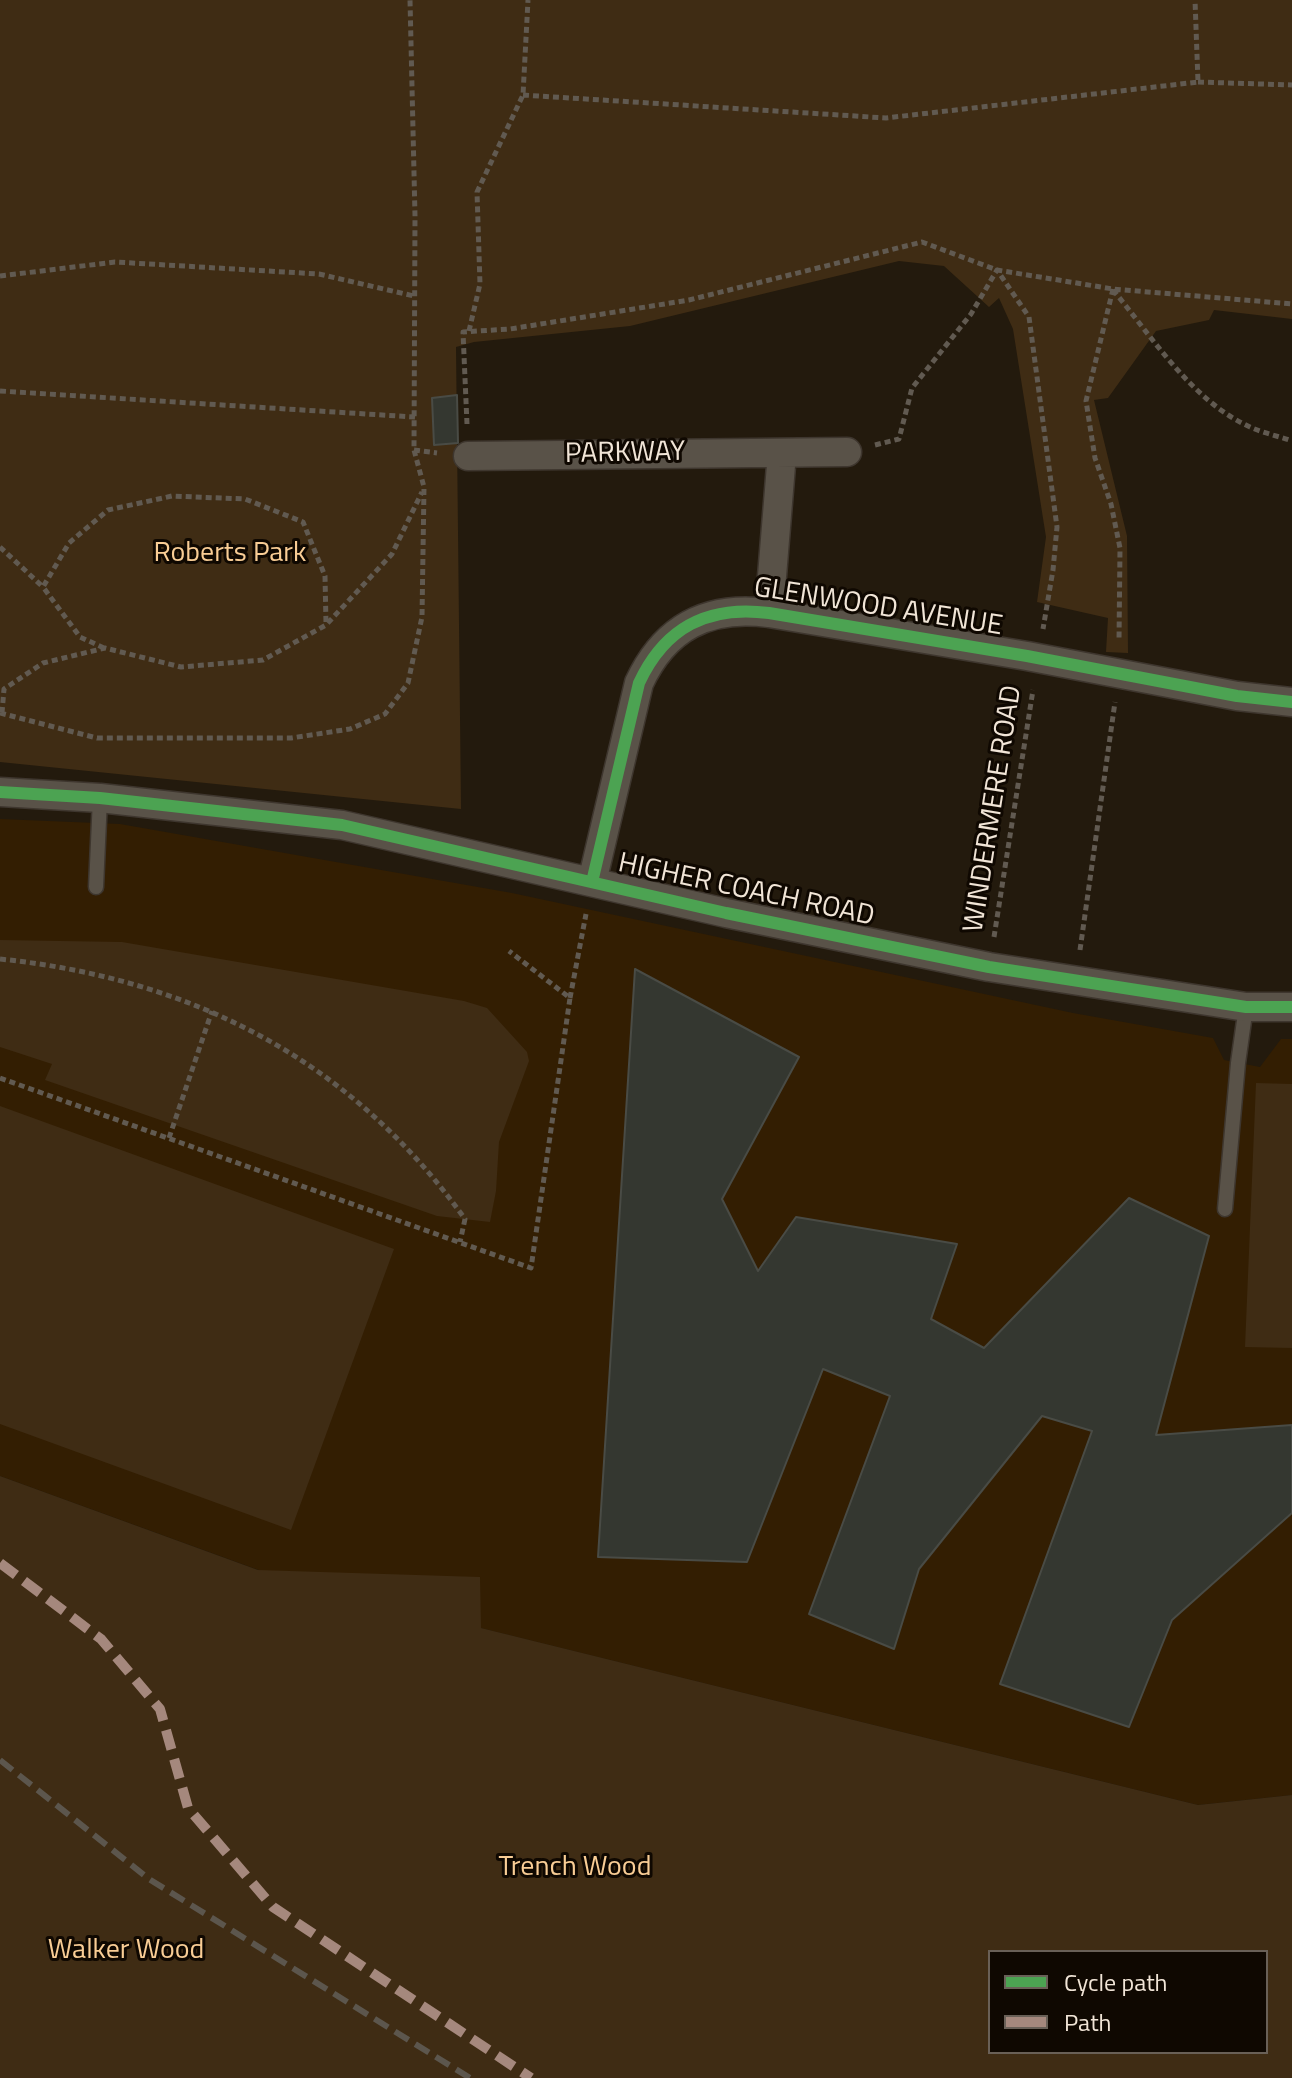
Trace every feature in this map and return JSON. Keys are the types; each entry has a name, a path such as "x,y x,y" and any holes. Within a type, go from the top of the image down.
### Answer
{"street":[{"name":"PARKWAY","path":"468,456 847,452"},
{"path":"769,613 782,453"},
{"name":"GLENWOOD AVENUE","path":"592,882 639,683 648,664 676,632 720,612 745,610 769,613 1237,696 1292,702"},
{"name":"HIGHER COACH ROAD","path":"0,792 100,798 342,825 726,913 989,967 1246,1007 1292,1007"}],"lane":[{"path":"96,887 100,798"},
{"path":"1225,1209 1246,1007"}],"path":[{"path":"105,648 43,663 4,689 1,713 97,738 291,738 350,729 385,714 408,683 422,617 424,487 414,450 410,0"},
{"path":"469,331 480,284 477,192 523,95 528,0"},
{"path":"1195,0 1198,82"},
{"path":"523,95 886,118 1198,82 1292,85"},
{"path":"468,456 463,332 510,329 689,300 922,242 997,270 1113,289 1292,304"},
{"path":"0,276 115,262 319,274 414,296"},
{"path":"847,452 899,439 912,388 971,314 997,270"},
{"path":"1113,289 1190,383 1218,408 1249,426 1292,441"},
{"path":"1076,981 1119,674 1120,548 1111,504 1095,458 1086,401 1113,289"},
{"path":"0,391 415,417"},
{"path":"0,547 43,587 80,637 105,648 181,667 263,660 326,625 392,554 424,487"},
{"path":"43,587 69,543 108,510 172,496 245,499 303,522 325,576 326,625"},
{"path":"0,1078 531,1268 570,998 592,882"},
{"path":"509,951 570,998"},
{"path":"0,959 56,965 169,994 275,1042 336,1083 390,1130 437,1179 465,1219 460,1243"},
{"path":"169,1138 212,1011"}],"shaded area":[{"path":"0,819 120,824 512,893 1073,1013 1213,1038 1224,1060 1260,1067 1281,1039 1292,1039 1292,1795 1198,1805 286,1580 0,1476"}],"green space":[{"name":"Roberts Park","path":"0,0 1292,0 1292,319 1214,310 1209,320 1156,331 1108,398 1094,400 1127,536 1128,653 1106,652 1108,618 1037,602 1046,537 1013,329 999,298 989,307 944,266 899,261 630,326 474,342 456,347 461,809 0,762"},
{"path":"0,940 122,942 464,1001 487,1008 527,1052 529,1061 499,1142 496,1191 490,1222 437,1216 45,1080 52,1064 0,1047"},
{"path":"1256,1083 1292,1084 1292,1348 1245,1347"},
{"path":"0,1106 394,1249 291,1530 0,1424"},
{"name":"Trench Wood","path":"0,1476 258,1570 480,1577 481,1628 1198,1805 1292,1795 1292,2078 0,2078"}],"building":[{"path":"457,395 458,443 434,445 432,398"},
{"path":"635,969 799,1057 722,1199 758,1271 796,1217 957,1244 931,1319 984,1348 1129,1198 1209,1236 1156,1435 1292,1425 1292,1513 1172,1620 1129,1727 1000,1684 1092,1431 1042,1416 919,1569 894,1649 809,1614 890,1396 823,1369 747,1562 598,1557"}],"railway":[{"path":"0,1760 149,1879 470,2078"}],"marked path":[{"path":"0,1563 101,1639 160,1709 188,1808 273,1907 531,2078"}],"cycle path":[{"path":"592,882 639,683 662,647 675,634 708,617 747,611 769,613 1027,656 1237,696 1292,702"},
{"path":"0,792 100,798 342,825 726,913 989,967 1246,1007 1292,1007"}],"park label":[{"name":"Walker Wood","path":"126,1951"}]}
